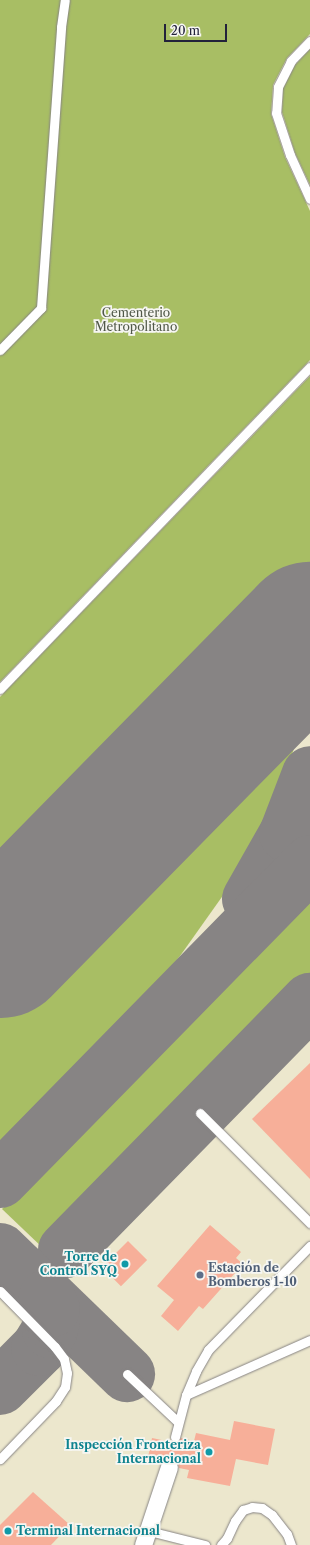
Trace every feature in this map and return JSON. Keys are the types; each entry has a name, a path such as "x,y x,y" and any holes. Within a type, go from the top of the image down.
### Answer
{"street":[{"path":"146,1538 169,1467"}],"lane":[{"path":"0,350 41,308 65,0"},
{"path":"310,41 291,62 278,87 276,113 290,156 310,199"},
{"path":"0,689 310,367"},
{"path":"200,1113 310,1223"},
{"path":"175,1437 186,1395 196,1371 208,1350 310,1246"},
{"path":"0,1291 56,1347 64,1359 68,1373 65,1387 56,1401 0,1459"},
{"path":"186,1395 310,1340"},
{"path":"127,1374 178,1422"},
{"path":"222,1545 235,1521 244,1510 252,1507 262,1508 272,1515 287,1534 291,1545"},
{"path":"146,1538 205,1545"}],"green space":[{"name":"Cementerio Metropolitano","path":"0,0 310,0 310,34 287,58 273,85 271,114 285,157 310,211 310,360 0,682"},
{"path":"310,49 310,185 295,153 282,112 283,89 295,65"},
{"path":"310,376 310,571 0,886 0,697"},
{"path":"306,705 305,717 289,763 256,838 224,894 180,956 124,1023 0,1147 0,1017"},
{"path":"310,898 310,978 45,1250 2,1209"}],"building":[{"path":"310,1063 310,1179 252,1119"},
{"name":"Estación de Bomberos 1-10","path":"210,1225 241,1252 236,1258 243,1264 203,1309 199,1306 178,1331 161,1316 174,1300 157,1286"},
{"name":"Torre de Control SYQ","path":"128,1241 147,1260 121,1286 102,1267"},
{"name":"Inspección Fronteriza Internacional","path":"234,1421 275,1429 268,1465 236,1459 230,1486 187,1478 189,1470 179,1468 177,1461 172,1457 163,1459 159,1464 147,1462 152,1438 176,1443 181,1438 194,1441 196,1433 230,1440"},
{"path":"33,1492 70,1525 51,1545 0,1545 0,1525"}],"taxiway":[{"path":"286,656 310,656"},
{"path":"250,899 287,834 310,774"},
{"path":"0,1180 310,863"},
{"path":"66,1250 310,1001"},
{"path":"0,1251 127,1374"},
{"path":"0,1387 39,1348 50,1330 52,1322 52,1309 47,1297"}],"runway":[{"path":"0,947 310,632"}],"place":[{"name":"Torre de Control SYQ","path":"125,1264"},
{"name":"Estación de Bomberos 1-10","path":"200,1275"},
{"name":"Inspección Fronteriza Internacional","path":"209,1452"},
{"name":"Terminal Internacional","path":"8,1531"}]}
